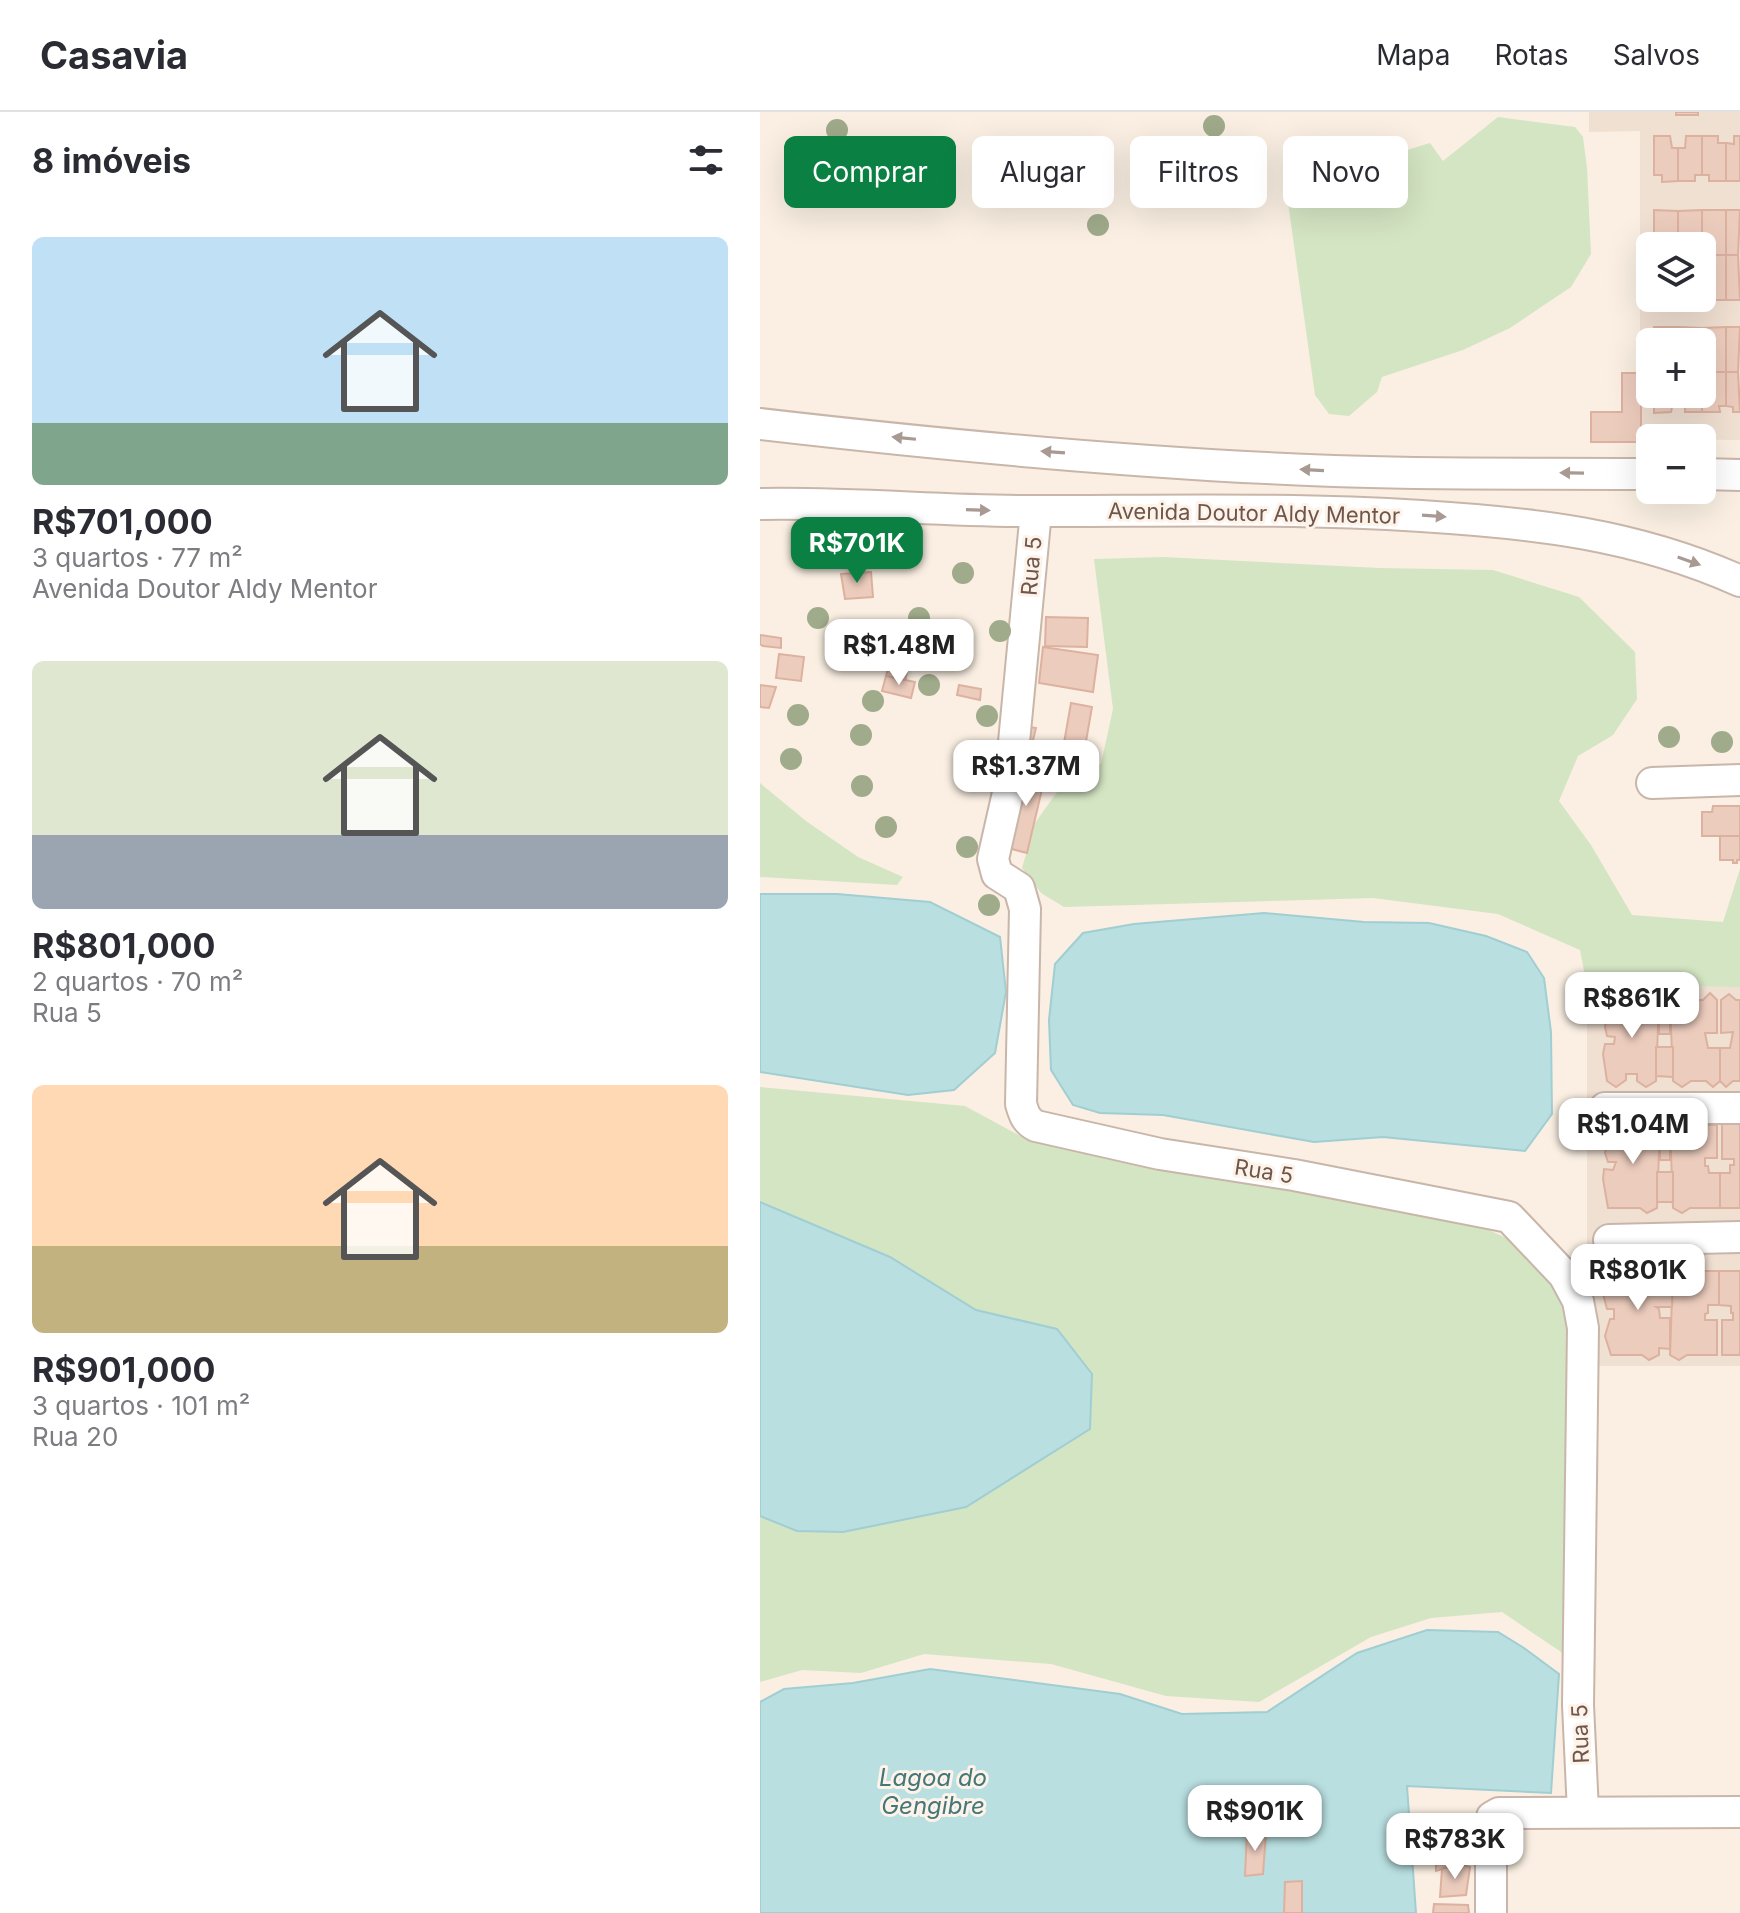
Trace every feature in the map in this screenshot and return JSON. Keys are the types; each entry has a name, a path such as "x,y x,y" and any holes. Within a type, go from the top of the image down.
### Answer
{"street":[{"name":"Avenida Doutor Aldy Mentor","path":"768,430 1234,466 1337,471 1636,474"},
{"path":"1716,474 1740,475"},
{"name":"Avenida Doutor Aldy Mentor","path":"766,500 1036,511 1349,511 1506,521 1595,534 1672,556 1740,581"},
{"name":"Rua 5","path":"1036,511 1010,784 993,859 997,874 1019,888 1025,909 1021,1094 1024,1114 1036,1126 1160,1154 1309,1178 1509,1217 1564,1275 1583,1316 1578,1705 1583,1812"},
{"path":"1652,783 1740,780"},
{"path":"1605,1108 1740,1108"},
{"path":"1609,1240 1740,1237"},
{"path":"1491,1913 1491,1828 1492,1817 1499,1813 1740,1812"}],"shaded area":[{"path":"1589,112 1740,112 1740,440 1716,440 1716,424 1640,424 1640,408 1716,408 1716,328 1640,328 1640,312 1716,312 1716,232 1640,232 1640,131 1589,132"},
{"path":"1587,986 1740,987 1740,1366 1587,1366"}],"green space":[{"path":"1498,117 1575,127 1583,137 1587,168 1591,254 1571,287 1510,328 1463,350 1382,377 1377,392 1349,416 1329,414 1315,395 1289,208 1408,208 1408,150 1430,143 1443,161"},
{"path":"1163,557 1379,568 1493,570 1579,597 1635,652 1637,699 1613,735 1578,756 1559,801 1591,845 1632,915 1723,922 1740,869 1740,987 1587,986 1580,950 1498,914 1373,898 1064,907 1041,893 1022,868 1035,823 1062,785 1101,764 1113,709 1094,559"},
{"path":"760,783 806,821 858,857 903,877 897,885 760,877"},
{"path":"760,1087 965,1106 1026,1139 1475,1224 1520,1244 1566,1297 1570,1404 1570,1658 1502,1612 1431,1618 1371,1637 1259,1702 1166,1696 1051,1664 924,1654 861,1673 802,1670 760,1682 760,1516 797,1531 1057,1329 976,1310 890,1257 760,1202"}],"water":[{"path":"760,894 837,894 930,902 1000,937 1006,992 995,1053 954,1090 908,1095 760,1072"},
{"path":"1264,913 1364,922 1429,923 1486,936 1527,952 1544,978 1551,1032 1552,1114 1525,1151 1383,1137 1314,1142 1163,1115 1100,1113 1073,1105 1051,1070 1049,1020 1055,964 1083,933 1134,924"},
{"path":"760,1202 890,1257 976,1310 1057,1329 1092,1374 1090,1429 966,1507 843,1532 797,1531 760,1516"},
{"name":"Lagoa do Gengibre","path":"1427,1630 1498,1632 1559,1674 1551,1793 1407,1786 1416,1913 760,1913 760,1702 784,1689 853,1683 930,1669 1120,1694 1182,1714 1267,1712 1357,1653"}],"building":[{"path":"1676,112 1698,112 1698,115 1676,115"},
{"path":"1654,136 1670,136 1672,148 1678,148 1678,181 1662,182 1662,175 1654,175"},
{"path":"1686,136 1702,136 1702,175 1695,175 1695,181 1678,181 1678,148 1685,148"},
{"path":"1702,136 1718,136 1718,143 1726,143 1726,181 1709,181 1709,175 1702,175"},
{"path":"1734,136 1740,136 1740,181 1726,181 1726,143 1734,144"},
{"path":"1654,210 1678,211 1678,232 1654,232"},
{"path":"1702,210 1702,232 1678,232 1678,211"},
{"path":"1702,210 1726,210 1726,255 1716,255 1716,232 1702,232"},
{"path":"1726,210 1740,210 1738,255 1726,255"},
{"path":"1716,255 1726,255 1726,300 1716,300"},
{"path":"1726,255 1738,255 1740,300 1726,300"},
{"path":"1726,327 1740,327 1738,372 1726,372"},
{"path":"1726,327 1726,372 1716,372 1716,328 1702,328"},
{"path":"1716,372 1726,372 1726,406 1719,406 1720,412 1702,412 1702,408 1716,408"},
{"path":"1726,372 1738,372 1740,412 1733,412 1733,407 1726,406"},
{"path":"1622,373 1636,373 1636,408 1641,408 1641,424 1636,424 1636,442 1591,442 1591,412 1622,412"},
{"path":"1654,408 1672,408 1671,412 1654,413"},
{"path":"1685,408 1702,408 1702,412 1685,412"},
{"path":"871,572 873,597 845,599 841,574"},
{"path":"1046,617 1088,618 1087,647 1045,646"},
{"path":"760,635 781,638 781,648 763,646"},
{"path":"895,642 913,645 905,681 886,676"},
{"path":"1043,647 1098,655 1093,692 1039,683"},
{"path":"779,654 804,657 801,681 776,678"},
{"path":"886,676 915,682 911,698 882,691"},
{"path":"760,685 776,687 769,708 760,707"},
{"path":"959,685 981,689 980,700 957,695"},
{"path":"1071,703 1092,707 1085,747 1064,743"},
{"path":"1024,726 1036,728 1030,752 1019,749"},
{"path":"1026,762 1047,768 1027,853 1004,847"},
{"path":"1713,806 1740,806 1740,836 1702,836 1702,812 1712,812"},
{"path":"1720,836 1740,836 1740,860 1737,863 1720,860"},
{"path":"1620,993 1628,1000 1641,1000 1650,993 1659,1000 1656,1081 1646,1087 1637,1081 1637,1074 1626,1074 1626,1080 1616,1087 1607,1081 1603,1054 1605,1044 1614,1044 1615,1037 1607,1036 1605,1027 1610,1000"},
{"path":"1680,993 1688,1000 1703,1000 1710,993 1717,1000 1717,1033 1705,1033 1708,1048 1720,1048 1720,1081 1713,1087 1706,1081 1691,1081 1682,1087 1673,1081 1670,1000"},
{"path":"1729,994 1740,1000 1740,1081 1733,1081 1726,1087 1720,1081 1720,1048 1730,1048 1733,1032 1721,1033 1721,1000"},
{"path":"1670,1003 1670,1034 1659,1034 1659,1004"},
{"path":"1656,1047 1673,1047 1673,1077 1656,1076"},
{"path":"1680,1119 1687,1125 1717,1125 1717,1158 1705,1158 1705,1166 1708,1166 1709,1173 1720,1173 1720,1208 1690,1208 1682,1213 1673,1208 1670,1125"},
{"path":"1649,1120 1660,1124 1657,1208 1647,1213 1640,1208 1608,1208 1604,1169 1613,1170 1616,1162 1608,1162 1605,1153 1610,1125 1642,1125"},
{"path":"1722,1124 1740,1124 1740,1208 1720,1208 1720,1173 1730,1173 1730,1165 1734,1165 1734,1159 1722,1159"},
{"path":"1660,1130 1670,1130 1670,1160 1660,1160"},
{"path":"1657,1172 1673,1172 1673,1202 1657,1202"},
{"path":"1683,1265 1691,1271 1719,1271 1719,1305 1708,1305 1708,1313 1705,1314 1705,1320 1717,1320 1717,1355 1687,1355 1679,1360 1670,1355 1673,1270"},
{"path":"1647,1266 1657,1271 1657,1277 1673,1277 1672,1307 1656,1307 1660,1318 1670,1318 1670,1349 1659,1348 1659,1355 1649,1360 1642,1355 1611,1355 1605,1336 1610,1319 1614,1319 1614,1309 1607,1309 1602,1290 1607,1271 1638,1271"},
{"path":"1719,1271 1740,1271 1740,1355 1722,1355 1722,1320 1733,1320 1733,1313 1731,1306 1719,1305"},
{"path":"1436,1825 1471,1825 1472,1860 1436,1871"},
{"path":"1247,1832 1266,1832 1263,1874 1245,1876"},
{"path":"1458,1864 1470,1867 1466,1895 1440,1897 1442,1869"},
{"path":"1302,1881 1302,1913 1284,1913 1285,1882"},
{"path":"1434,1904 1468,1905 1469,1913 1433,1913"}]}
